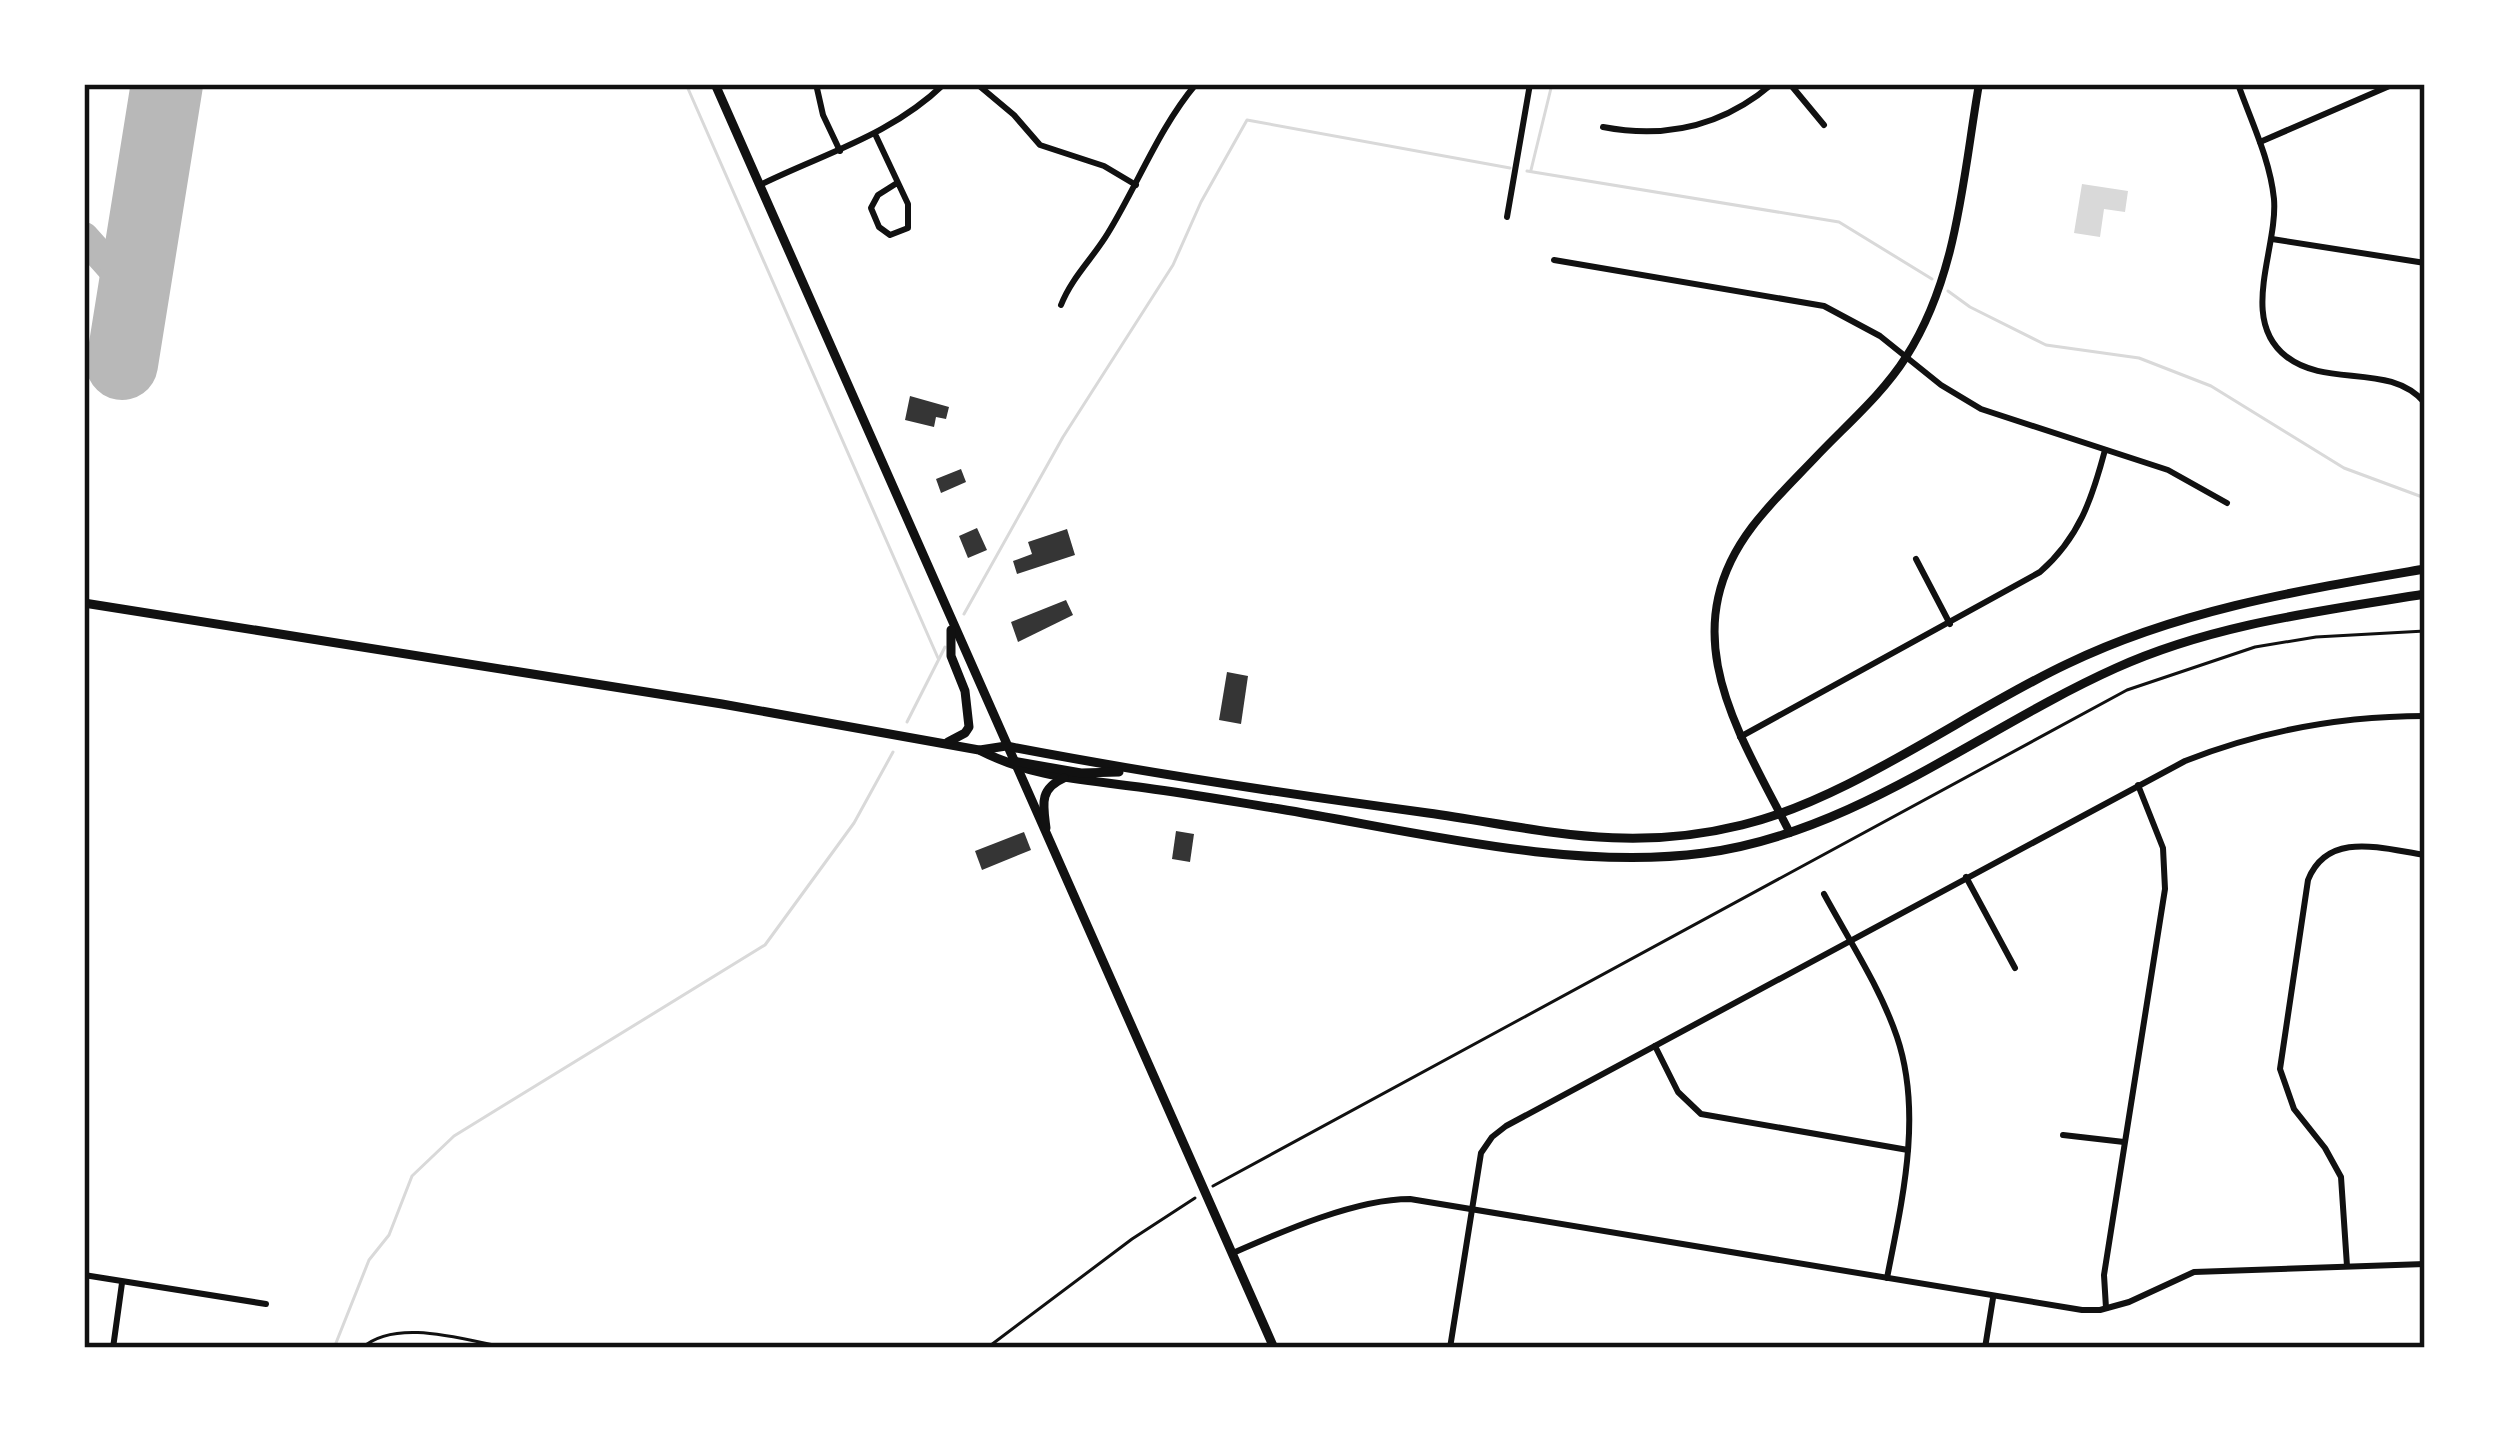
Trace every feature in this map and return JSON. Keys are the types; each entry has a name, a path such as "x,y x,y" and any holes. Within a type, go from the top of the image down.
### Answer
{"main road":[{"path":"715,84 1274,1348"},
{"path":"979,750 1006,746 1600,840 1654,840 1706,833 1780,813 2067,664 2141,632 2268,596 2425,569"},
{"path":"84,603 722,704 979,750 1064,778 1580,855 1650,858 1693,855 1790,832 1853,807 2081,685 2151,654 2254,624 2425,594"},
{"path":"945,744 969,727 965,691 951,656 952,625"},
{"path":"1015,765 1081,773 1149,771"},
{"path":"1047,839 1045,793 1064,778"}],"street":[{"path":"816,84 840,151"},
{"path":"760,185 875,136 944,84"},
{"path":"977,84 1040,145 1104,166 1136,184"},
{"path":"1061,305 1196,84"},
{"path":"1507,217 1530,84"},
{"path":"1603,127 1670,133 1739,107 1772,84"},
{"path":"1790,84 1824,125"},
{"path":"1790,832 1740,737 1720,686 1714,648 1718,604 1732,561 1752,527 1906,356 1947,266 1978,84"},
{"path":"2238,84 2260,142 2274,199 2262,308 2267,332 2282,353 2307,367 2403,385 2425,403"},
{"path":"2260,142 2394,84"},
{"path":"875,136 898,183 908,204 911,222 903,232 890,235 879,227 871,208 878,195 898,183"},
{"path":"2272,239 2425,263"},
{"path":"1554,260 1803,300 1862,323 1981,410 2184,476 2227,502"},
{"path":"1740,737 2024,584 2071,541 2092,498 2105,450"},
{"path":"1916,560 1950,623"},
{"path":"1450,1348 1481,1153 1492,1137 1849,940 2200,755 2282,729 2350,719 2425,716"},
{"path":"2106,1309 2104,1275 2166,871 2158,832 2138,785"},
{"path":"2347,1266 2341,1177 2294,1109 2280,1069 2308,880 2325,855 2348,846 2425,855"},
{"path":"1966,878 2015,968"},
{"path":"1824,894 1896,1034 1903,1059 1910,1106 1908,1150 1887,1278"},
{"path":"1655,1046 1678,1092 1701,1114 1908,1150"},
{"path":"2063,1135 2124,1142"},
{"path":"1233,1253 1312,1222 1383,1201 1410,1199 2082,1310 2106,1309 2194,1272 2425,1264"},
{"path":"84,1275 266,1304"},
{"path":"113,1348 122,1283"},
{"path":"1985,1348 1993,1298"}],"path":[{"path":"1217,1183 2127,690 2254,647 2316,637 2425,631"},
{"path":"988,1348 1190,1201"},
{"path":"362,1348 381,1336 406,1334 509,1348"}],"shaded area":[{"path":"2082,184 2128,191 2125,212 2104,209 2100,237 2074,233"}],"building":[{"path":"910,396 949,407 946,419 936,417 934,427 905,420"},
{"path":"961,469 966,482 941,493 936,479"},
{"path":"977,528 987,550 968,558 959,536"},
{"path":"1067,529 1075,555 1017,574 1013,561 1032,554 1028,542"},
{"path":"1066,600 1073,615 1018,642 1011,622"},
{"path":"1227,672 1248,676 1241,724 1219,720"},
{"path":"1176,831 1194,834 1190,862 1172,859"},
{"path":"1024,832 1031,850 982,870 975,851"}],"waterway":[{"path":"686,84 938,658"},
{"path":"1531,170 1552,84"},
{"path":"964,614 1063,437 1173,265 1201,202 1247,120 1510,168"},
{"path":"1527,171 1839,222 1932,279"},
{"path":"1948,291 2046,345 2139,358 2211,386 2344,468 2425,498"},
{"path":"907,722 945,647"},
{"path":"334,1348 369,1260 389,1235 412,1176 454,1136 765,945 854,823 893,752"}],"taxiway":[{"path":"84,237 134,293"}],"runway":[{"path":"122,364 167,84"}]}
